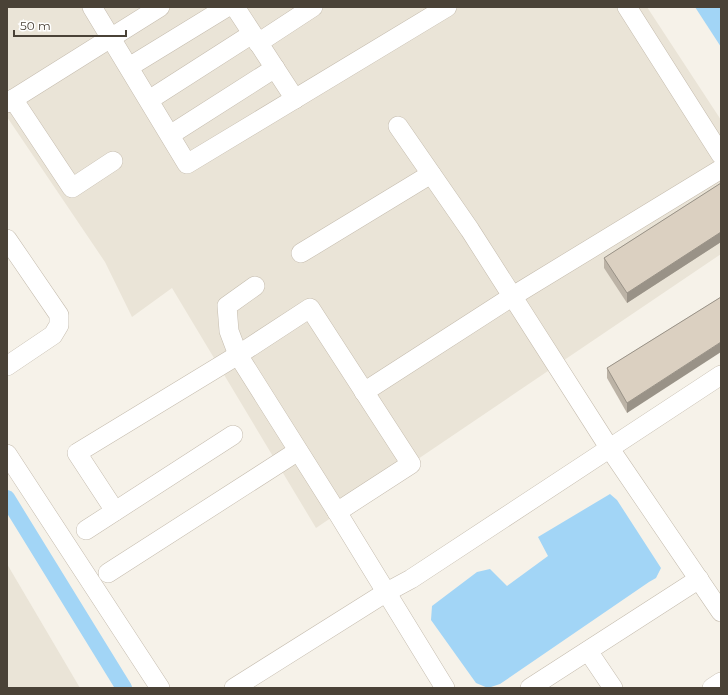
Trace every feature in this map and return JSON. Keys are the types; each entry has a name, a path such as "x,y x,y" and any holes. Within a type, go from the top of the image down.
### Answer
{"lane":[{"path":"92,7 187,164 447,7"},
{"path":"113,161 72,188 10,101 160,7"},
{"path":"129,67 227,7"},
{"path":"234,7 295,99"},
{"path":"149,100 255,38 314,7"},
{"path":"627,7 721,154"},
{"path":"170,135 275,68"},
{"path":"398,126 470,230 610,449 721,612"},
{"path":"364,392 513,296 721,169"},
{"path":"300,253 431,174"},
{"path":"7,239 59,315 60,325 53,335 7,366"},
{"path":"255,286 227,306 229,331 238,355 445,688"},
{"path":"116,511 77,453 238,355 310,308 411,464 337,512"},
{"path":"234,688 411,578 721,376"},
{"path":"86,530 233,435"},
{"path":"108,573 298,451"},
{"path":"7,454 160,688"},
{"path":"530,688 699,579"},
{"path":"588,651 613,688"},
{"path":"712,688 721,682"}],"shaded area":[{"path":"7,7 647,7 721,120 721,254 316,528 172,288 132,317 105,262 7,117"},
{"path":"7,564 80,688 7,688"}],"water":[{"path":"695,7 721,7 721,47"},
{"path":"610,494 617,500 661,568 656,578 500,684 488,688 476,683 431,620 432,606 477,572 490,569 507,586 548,556 538,537"}],"building":[{"path":"721,183 721,232 627,293 604,258"},
{"path":"721,297 721,342 627,403 607,368"}],"waterway":[{"path":"7,498 124,688"}]}
